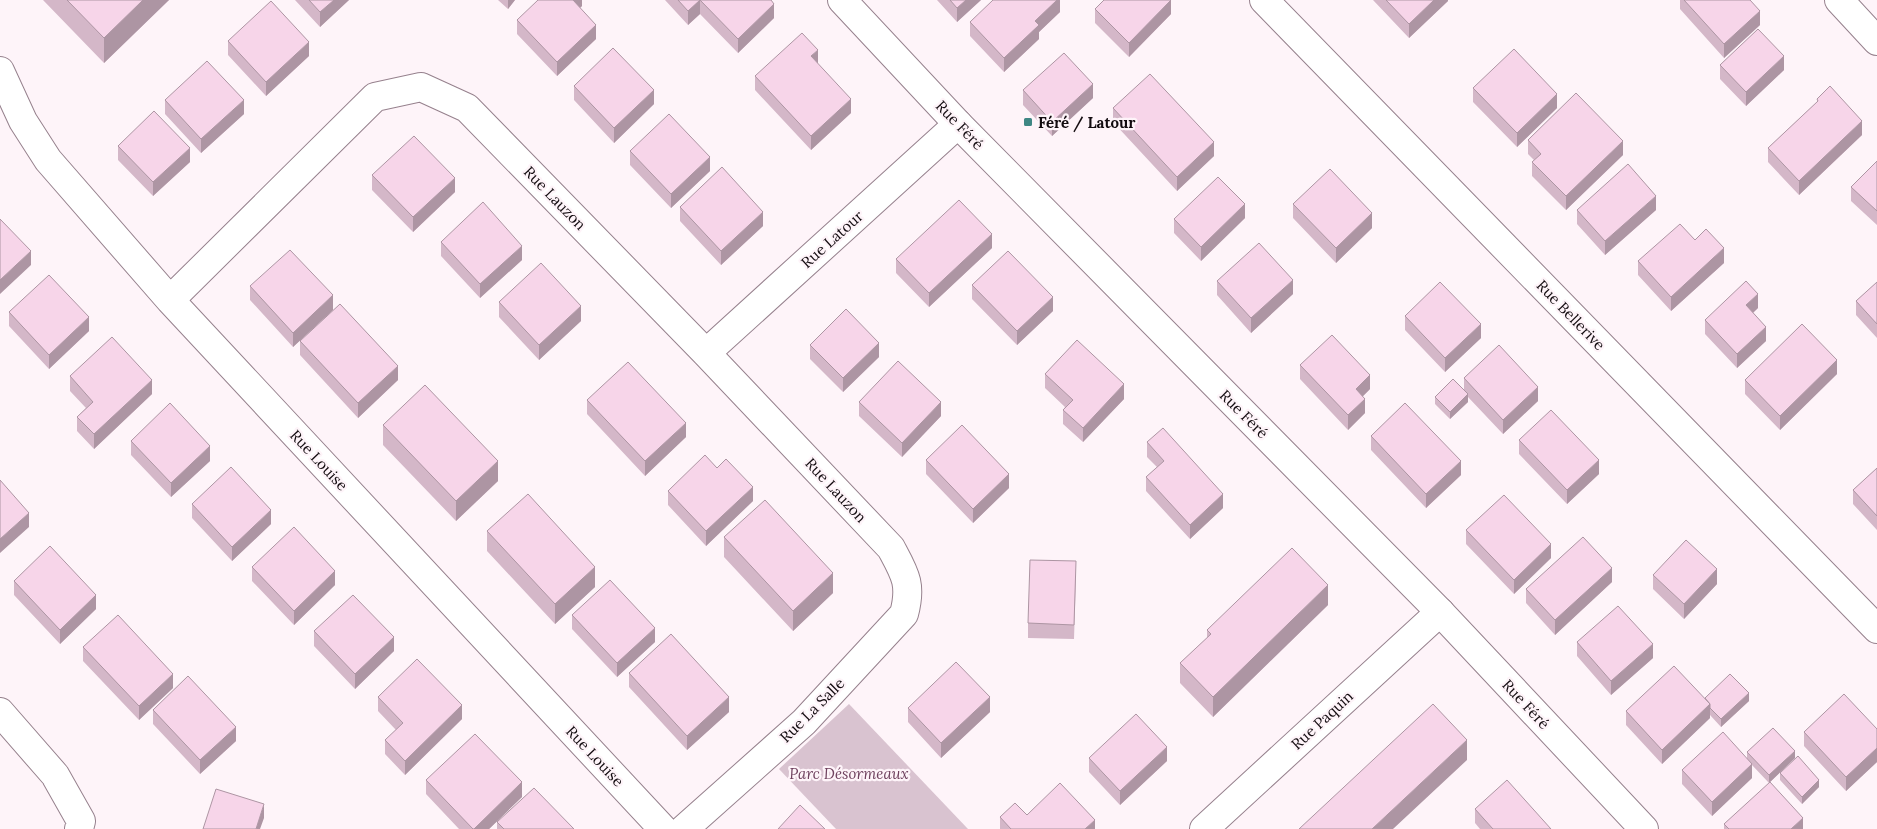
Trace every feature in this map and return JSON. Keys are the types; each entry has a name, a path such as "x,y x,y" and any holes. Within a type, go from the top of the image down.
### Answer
{"street":[{"name":"Rue Féré","path":"842,0 958,124 1440,612 1644,829"},
{"name":"Rue Bellerive","path":"1264,0 1877,629"},
{"path":"1839,0 1877,41"},
{"name":"Rue Louise","path":"0,71 22,121 48,160 170,300 663,829"},
{"name":"Rue Lauzon","path":"170,300 375,97 422,87 468,108 706,353 891,548 905,573"},
{"name":"Rue Latour","path":"706,353 958,124"},
{"name":"Rue La Salle","path":"684,829 804,722 904,614 909,597 905,573"},
{"name":"Rue Paquin","path":"1204,829 1440,612"},
{"path":"0,712 55,775 81,821 78,829"}],"green space":[{"name":"Parc Désormeaux","path":"849,704 968,829 836,829 779,769"}],"building":[{"path":"67,0 143,0 104,38"},
{"path":"309,0 334,0 320,12"},
{"path":"538,0 573,0 596,25 557,62 517,20"},
{"path":"678,0 700,0 688,11"},
{"path":"700,0 771,0 774,4 738,39"},
{"path":"950,0 966,0 957,8"},
{"path":"993,0 1057,0 1035,21 1039,25 1004,58 970,22"},
{"path":"1104,0 1171,0 1129,43 1095,9"},
{"path":"1386,0 1434,0 1409,24"},
{"path":"1684,0 1750,0 1760,11 1724,44"},
{"path":"271,1 309,42 266,82 228,41"},
{"path":"1758,29 1784,56 1746,92 1720,65"},
{"path":"802,33 818,50 811,56 851,99 811,136 755,76"},
{"path":"613,48 654,90 614,128 574,86"},
{"path":"1514,49 1557,94 1517,133 1473,88"},
{"path":"1064,53 1093,84 1052,122 1023,90"},
{"path":"207,61 244,100 201,139 165,100"},
{"path":"1150,74 1214,142 1177,177 1113,108"},
{"path":"1830,86 1862,121 1799,181 1768,148 1818,101 1817,99"},
{"path":"1576,93 1623,141 1566,196 1532,162 1541,154 1528,140"},
{"path":"154,111 190,148 153,182 118,146"},
{"path":"669,114 710,157 671,194 630,151"},
{"path":"414,136 455,178 413,217 372,175"},
{"path":"1877,161 1877,211 1851,187"},
{"path":"1628,164 1656,196 1605,241 1577,210"},
{"path":"722,167 763,212 721,251 680,207"},
{"path":"1330,169 1372,213 1336,248 1293,204"},
{"path":"1218,177 1245,204 1201,247 1174,219"},
{"path":"959,200 992,234 929,293 896,259"},
{"path":"483,202 522,246 480,284 441,242"},
{"path":"0,219 31,251 0,280"},
{"path":"1680,224 1695,240 1706,229 1724,248 1671,297 1638,261"},
{"path":"1259,243 1293,280 1251,318 1217,281"},
{"path":"290,250 333,295 293,333 250,286"},
{"path":"1008,251 1053,297 1017,331 972,285"},
{"path":"541,263 581,306 539,345 499,302"},
{"path":"49,275 89,317 49,355 9,312"},
{"path":"1746,281 1758,294 1746,305 1766,327 1737,354 1705,320"},
{"path":"1440,282 1481,324 1445,358 1405,316"},
{"path":"1877,282 1877,324 1856,301"},
{"path":"340,304 398,366 358,403 300,341"},
{"path":"846,309 879,343 843,378 810,345"},
{"path":"1802,324 1837,360 1780,416 1745,380"},
{"path":"1332,335 1370,375 1356,389 1365,399 1348,415 1300,365"},
{"path":"112,337 152,380 94,434 77,417 93,402 70,376"},
{"path":"1077,340 1124,384 1083,428 1063,410 1073,400 1045,374"},
{"path":"1499,345 1538,387 1503,420 1464,378"},
{"path":"898,361 941,402 902,443 859,402"},
{"path":"628,362 686,423 645,461 587,400"},
{"path":"1453,379 1468,394 1450,412 1435,397"},
{"path":"425,385 498,461 456,501 383,425"},
{"path":"170,403 210,446 171,483 131,441"},
{"path":"1405,403 1461,461 1426,494 1371,436"},
{"path":"1551,410 1599,460 1567,490 1519,440"},
{"path":"962,425 1009,474 973,509 926,460"},
{"path":"1163,428 1223,494 1190,525 1146,477 1164,461 1147,442"},
{"path":"705,455 717,468 726,459 753,487 706,531 668,491"},
{"path":"231,467 271,510 232,547 192,504"},
{"path":"1877,468 1877,516 1853,490"},
{"path":"0,480 29,513 0,539"},
{"path":"528,494 595,567 555,604 487,531"},
{"path":"1504,495 1551,544 1514,580 1466,530"},
{"path":"765,500 833,573 793,611 724,537"},
{"path":"294,527 335,571 294,611 252,567"},
{"path":"1583,537 1612,568 1555,620 1526,589"},
{"path":"1686,540 1717,569 1684,604 1653,575"},
{"path":"50,546 96,595 60,630 14,581"},
{"path":"1292,548 1328,585 1213,697 1180,663 1211,634 1207,630"},
{"path":"1030,560 1076,561 1074,625 1028,623"},
{"path":"610,580 655,628 617,663 572,615"},
{"path":"353,595 394,637 355,674 314,631"},
{"path":"1618,606 1653,644 1611,681 1577,642"},
{"path":"118,615 173,674 139,706 83,647"},
{"path":"671,634 729,697 687,736 629,673"},
{"path":"417,659 462,705 405,761 385,740 403,723 378,697"},
{"path":"956,662 990,697 941,743 908,708"},
{"path":"1674,666 1710,704 1662,750 1626,711"},
{"path":"1730,674 1749,693 1721,719 1710,708 1710,704 1705,698"},
{"path":"188,676 236,727 200,760 153,710"},
{"path":"1844,694 1877,729 1877,748 1846,777 1804,732"},
{"path":"1433,704 1467,740 1372,829 1299,829"},
{"path":"1136,714 1167,747 1120,791 1089,758"},
{"path":"1773,728 1795,751 1769,775 1747,752"},
{"path":"1723,732 1752,764 1712,802 1682,770"},
{"path":"475,734 522,782 473,829 426,780"},
{"path":"1798,756 1819,780 1802,797 1780,773"},
{"path":"1507,780 1551,829 1493,829 1475,809"},
{"path":"1770,782 1803,818 1791,829 1729,829 1724,824"},
{"path":"1060,783 1095,820 1085,829 1011,829 1000,817 1015,803 1027,815"},
{"path":"534,788 574,829 504,829 497,822"},
{"path":"216,789 264,804 256,829 203,829"},
{"path":"800,805 825,829 778,829"}],"place":[{"name":"Féré / Latour","path":"1028,122"}]}
